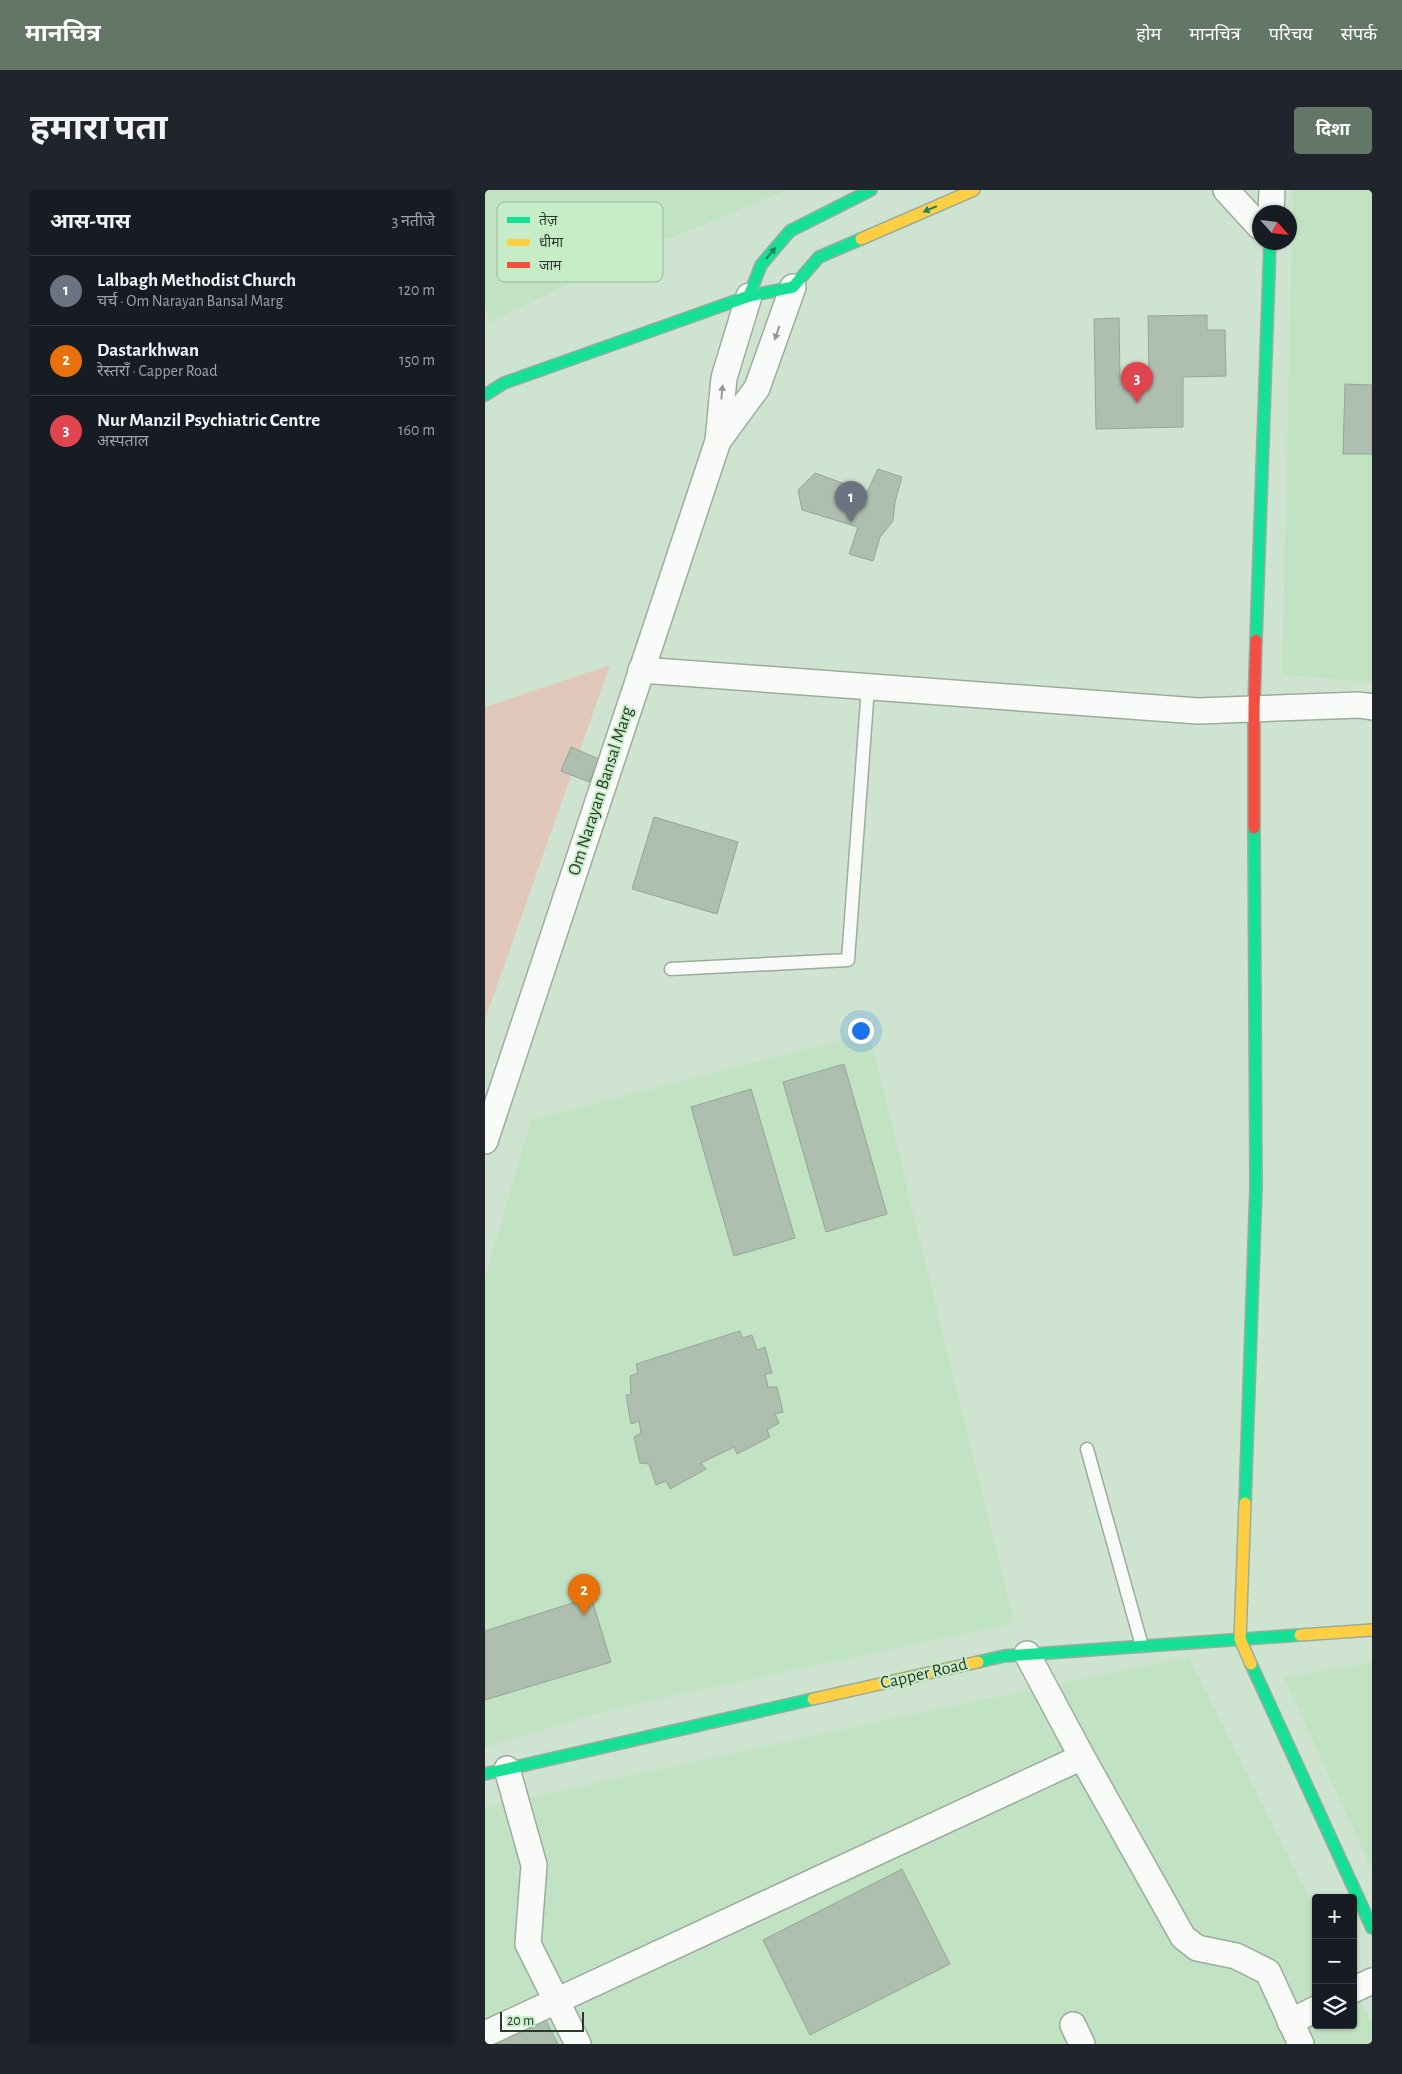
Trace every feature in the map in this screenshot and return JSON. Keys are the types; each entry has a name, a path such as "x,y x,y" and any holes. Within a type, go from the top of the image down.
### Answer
{"street":[{"path":"717,440 723,378 761,265 790,231 871,190"},
{"path":"717,440 757,388 793,287 819,257 974,190"},
{"path":"1226,190 1252,218"},
{"path":"1271,205 1272,190"},
{"path":"1270,250 1254,709 1256,1187 1240,1640 1372,1928"},
{"path":"485,395 504,384 749,296 793,287"},
{"path":"485,380 504,384"},
{"name":"Om Narayan Bansal Marg","path":"485,1141 717,440"},
{"path":"641,670 1198,711 1359,705 1372,707"},
{"name":"Capper Road","path":"496,1772 994,1658 1027,1654 1372,1630"},
{"path":"1027,1654 1183,1937 1197,1948 1236,1956 1268,1972 1301,2044"},
{"path":"485,2034 1082,1756"},
{"path":"496,1772 534,1865 529,1944 578,2044"},
{"path":"1357,1988 1372,1981"},
{"path":"1290,2022 1312,2011"}],"lane":[{"path":"671,969 848,960 869,687"},
{"path":"1087,1449 1142,1646"}],"shaded area":[{"path":"485,190 787,190 663,241 663,202 497,202 497,282 572,282 489,323 485,305"},
{"path":"1293,190 1372,190 1372,682 1282,675 1292,250 1297,250 1297,205 1293,205"},
{"path":"610,665 485,1020 485,707"},
{"path":"869,1033 1014,1623 616,1708 485,1747 485,1279 531,1120"},
{"path":"1189,1657 1312,1903 1312,2029 1357,2029 1357,1994 1372,2024 1372,2044 485,2044 485,1807"},
{"path":"1372,1662 1372,1870 1284,1677"}],"building":[{"path":"1207,315 1207,330 1225,330 1226,376 1183,377 1183,427 1096,429 1094,319 1119,318 1120,378 1149,378 1148,316"},
{"path":"1345,384 1372,385 1372,454 1343,454"},
{"path":"878,469 902,477 895,502 893,521 880,537 873,561 849,554 858,527 802,510 798,490 815,473 867,492"},
{"path":"571,747 599,759 589,782 561,771"},
{"path":"654,817 738,842 717,914 632,889"},
{"path":"844,1064 887,1214 826,1232 783,1082"},
{"path":"751,1089 795,1238 734,1256 691,1107"},
{"path":"740,1331 742,1338 752,1335 757,1350 765,1347 772,1373 765,1374 768,1387 777,1387 783,1412 775,1414 779,1423 767,1430 770,1437 737,1454 734,1447 701,1463 706,1469 670,1489 666,1481 656,1485 649,1464 640,1463 634,1437 641,1433 639,1421 631,1424 626,1395 631,1395 630,1376 638,1373 636,1364"},
{"path":"591,1597 611,1662 485,1700 485,1631"},
{"path":"902,1869 950,1964 810,2035 763,1940"},
{"path":"542,2013 558,2044 485,2044"}],"traffic: fast":[{"path":"749,296 761,265 790,231 871,190"},
{"path":"485,395 504,383 749,296 793,287 819,257 861,239"},
{"path":"1256,640 1270,250"},
{"path":"1245,1503 1256,1187 1254,828"},
{"path":"978,1662 1004,1656 1300,1635"},
{"path":"1251,1664 1372,1928"},
{"path":"485,1774 813,1699"}],"traffic: slow":[{"path":"861,239 974,190"},
{"path":"1245,1503 1240,1639 1251,1664"},
{"path":"1300,1635 1372,1630"},
{"path":"813,1699 978,1662"}],"traffic: jam":[{"path":"1254,828 1256,640"}],"place":[{"name":"Nur Manzil Psychiatric Centre","path":"1137,403"},
{"name":"Lalbagh Methodist Church","path":"851,522"},
{"name":"Dastarkhwan","path":"584,1615"}]}
